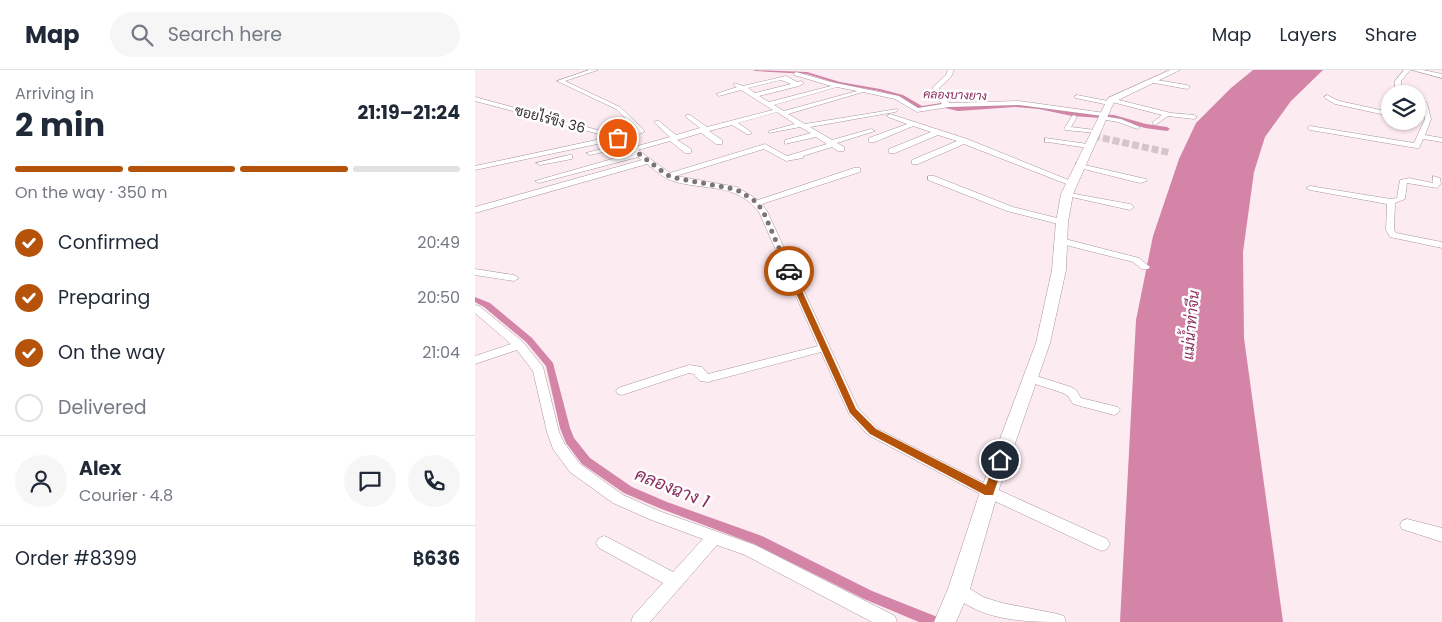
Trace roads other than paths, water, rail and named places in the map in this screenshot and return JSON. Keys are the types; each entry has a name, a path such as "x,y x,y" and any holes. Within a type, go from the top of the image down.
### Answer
{"main road":[{"path":"946,620 959,589 989,492 1043,343 1051,314 1059,270 1062,222 1069,189 1079,165 1112,100 1176,70"}],"street":[{"path":"539,181 627,145 643,131 618,108 560,81 595,70"},
{"path":"945,106 939,100 936,86 949,76 951,70"},
{"path":"1398,85 1398,81 1407,70"},
{"path":"1415,70 1442,76"},
{"path":"796,74 841,86 897,97 917,110 945,106 1019,104 1100,121"},
{"path":"760,77 769,81"},
{"path":"719,94 740,86 786,78 797,84"},
{"path":"730,98 813,81"},
{"path":"1151,81 1187,87"},
{"path":"805,83 835,102"},
{"path":"1142,85 1165,90"},
{"path":"740,86 841,149"},
{"path":"769,104 834,87"},
{"path":"835,102 860,92"},
{"path":"475,168 512,160 673,138 757,116 883,94"},
{"path":"1077,97 1112,100 1194,117"},
{"path":"1327,97 1337,103 1381,112"},
{"name":"ซอยไร่ขิง 36","path":"475,99 627,145 669,176 734,189 757,203 763,211 823,348 853,411 873,432 989,492 1102,544"},
{"path":"873,108 905,102"},
{"path":"1426,108 1428,119 1426,121"},
{"path":"743,110 768,120"},
{"path":"1155,123 1170,112"},
{"path":"771,132 803,125 892,113 913,124 964,141 1069,189 1131,207"},
{"path":"688,116 719,142"},
{"path":"1059,141 1074,117"},
{"path":"788,142 848,123 850,121 848,119"},
{"path":"1067,129 1100,121 1119,120 1137,127"},
{"path":"657,122 688,151"},
{"path":"733,122 749,133"},
{"path":"872,140 913,124"},
{"path":"775,125 783,129"},
{"path":"1310,128 1413,146 1418,145 1422,130"},
{"path":"669,176 724,156 765,146 786,159 871,131"},
{"path":"892,151 938,132"},
{"path":"1420,136 1442,140"},
{"path":"1049,140 1088,146"},
{"path":"915,162 964,141"},
{"path":"540,162 627,145"},
{"path":"739,146 747,151"},
{"path":"512,160 515,169"},
{"path":"475,210 649,161"},
{"path":"1079,165 1143,181"},
{"path":"757,203 857,170"},
{"path":"931,178 1010,209 1062,222"},
{"path":"1310,188 1391,202 1401,200 1403,182 1434,186 1437,185 1436,178"},
{"path":"1391,202 1391,230 1393,234 1442,245"},
{"path":"1061,241 1136,260 1145,266"},
{"path":"475,272 514,278"},
{"path":"475,308 519,345 539,370 553,432 558,445 575,468 618,499 654,515 750,550 889,622"},
{"path":"475,360 519,345"},
{"path":"622,390 689,369 697,370 701,372 704,378 709,378 823,348"},
{"path":"1030,378 1067,390 1077,401 1114,410"},
{"path":"1407,525 1442,535"},
{"path":"639,622 714,538"},
{"path":"604,543 675,582"},
{"path":"959,589 977,603 1002,611 1058,622"}],"water":[{"name":"แม่น้ำท่าจีน","path":"1253,70 1323,70 1291,101 1265,137 1254,172 1243,252 1244,338 1283,622 1120,622 1136,320 1153,236 1179,159 1196,123 1231,88"}],"waterway":[{"name":"คลองบางยาง","path":"755,70 807,73 839,83 880,90 901,96 921,108 941,105 958,109 1015,105 1039,107 1072,114 1114,117 1145,126 1167,129"},
{"name":"คลองฉาง 1","path":"475,299 487,305 529,340 550,365 565,428 570,440 586,461 628,490 758,540 868,595 935,622"}],"tunnel":[{"path":"1093,136 1171,153"}]}
